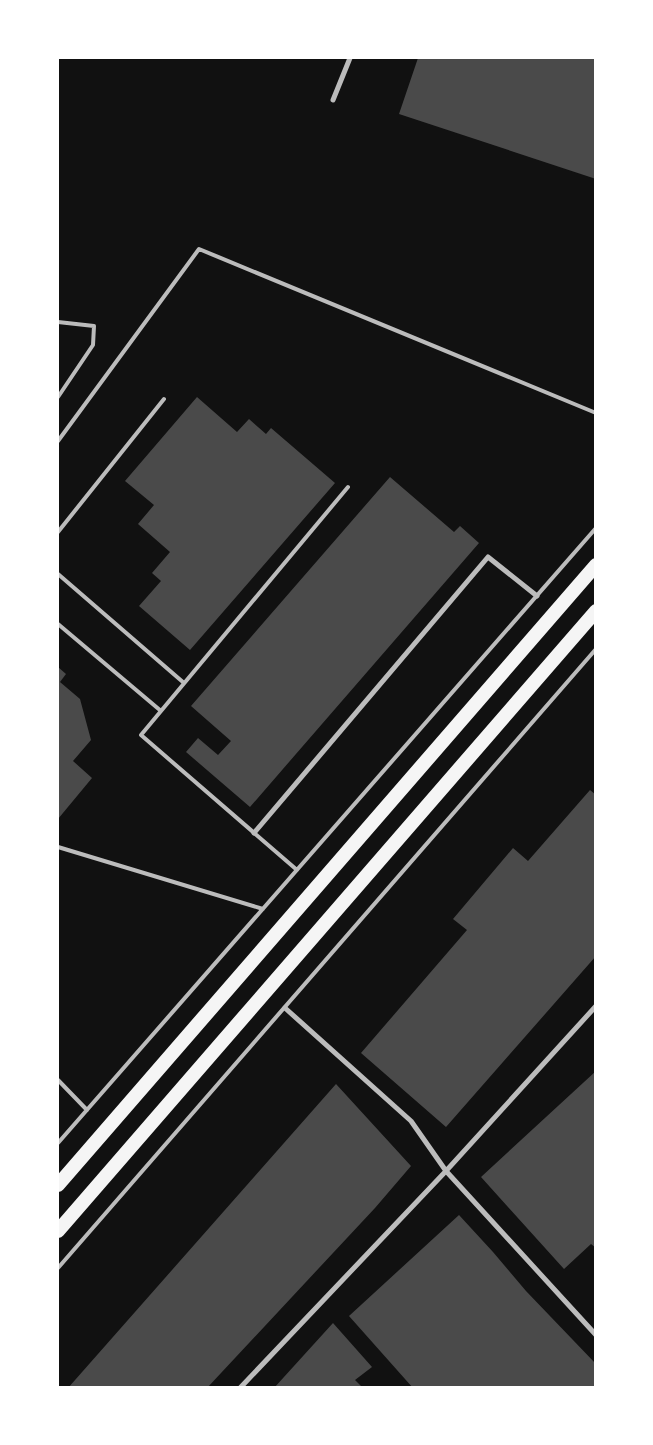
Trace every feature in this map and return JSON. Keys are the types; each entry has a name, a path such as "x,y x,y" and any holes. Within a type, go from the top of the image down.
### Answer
{"highway":[{"path":"58,1185 596,565"},
{"path":"58,1231 596,611"}],"street":[{"path":"332,100 350,58"},
{"path":"254,833 488,557 537,596"},
{"path":"240,1388 446,1171 596,1006"},
{"path":"285,1008 411,1121 446,1171 596,1335"}],"lane":[{"path":"58,441 199,250 596,414"},
{"path":"58,322 94,326 93,346 58,397"},
{"path":"58,532 164,399"},
{"path":"297,870 141,735 348,487"},
{"path":"58,1143 596,528"},
{"path":"58,574 184,683"},
{"path":"58,624 161,711"},
{"path":"58,1268 596,649"},
{"path":"58,847 263,908"},
{"path":"58,1080 87,1110"}],"building":[{"path":"418,58 596,58 596,179 399,114"},
{"path":"197,397 237,432 249,419 266,434 271,428 335,483 190,650 139,606 161,581 152,573 170,552 138,524 154,505 125,481"},
{"path":"390,477 454,532 460,526 479,543 250,807 186,752 198,738 218,755 231,741 191,706"},
{"path":"58,667 66,674 60,682 80,699 91,740 73,761 92,778 58,819"},
{"path":"590,790 596,795 596,956 446,1127 361,1053 467,930 453,919 513,848 528,861"},
{"path":"596,1071 596,1248 591,1244 564,1269 481,1177"},
{"path":"336,1084 411,1166 375,1208 207,1388 68,1388"},
{"path":"459,1215 526,1291 596,1364 596,1388 413,1388 349,1316"},
{"path":"333,1323 372,1367 355,1380 363,1388 274,1388"}]}
